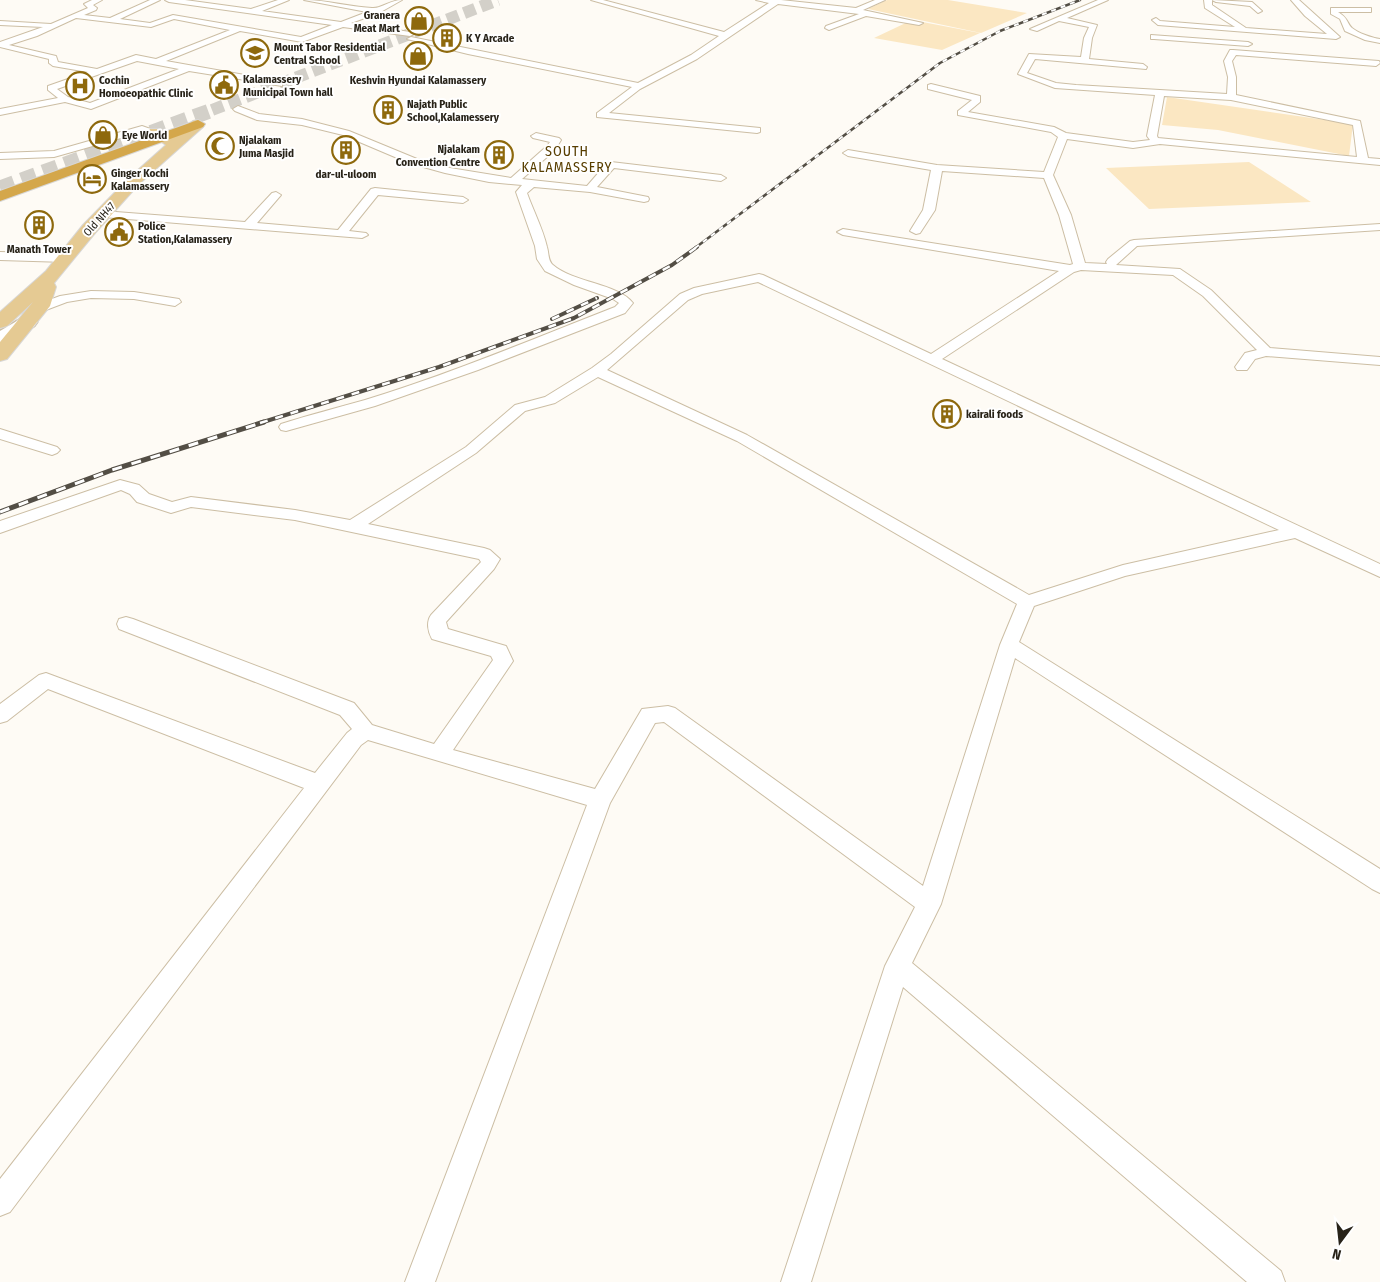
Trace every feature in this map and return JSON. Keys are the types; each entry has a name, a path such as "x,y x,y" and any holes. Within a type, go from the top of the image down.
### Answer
{"highway":[{"path":"0,196 60,170 163,138 198,124"}],"main road":[{"name":"Old NH47","path":"0,322 52,275 103,214 134,181 163,138"},
{"name":"Old NH47","path":"0,355 36,312 52,275"},
{"path":"0,340 36,312 27,305 15,307"}],"street":[{"path":"0,45 57,25 93,8 88,4 98,0"},
{"path":"112,20 156,0"},
{"path":"169,0 410,37 479,55 569,70 640,86"},
{"path":"210,6 226,0"},
{"path":"250,12 285,0"},
{"path":"308,0 376,11"},
{"path":"75,16 151,25 173,17 302,40 376,11 398,0"},
{"path":"595,0 725,35"},
{"path":"760,0 838,8 919,23"},
{"path":"838,8 846,0"},
{"path":"829,28 881,0"},
{"path":"1034,29 1104,0"},
{"path":"1208,0 1208,6 1243,29 1252,40 1251,49"},
{"path":"1216,0 1252,4 1258,11"},
{"path":"1156,20 1158,23 1336,37 1308,14 1295,0"},
{"path":"1353,0 1377,16"},
{"path":"757,130 600,115 640,86 694,57 725,35 781,1"},
{"path":"1368,10 1334,10 1335,14 1343,18 1348,29 1362,34 1369,40 1380,41"},
{"path":"1059,19 1093,25 1088,38 1085,58 1078,60"},
{"path":"884,28 906,20"},
{"path":"0,23 57,25"},
{"path":"156,62 242,28"},
{"path":"1154,37 1295,56 1376,62"},
{"path":"0,45 53,58 53,63 56,64 97,71"},
{"path":"1231,97 1232,77 1228,61 1232,52 1251,49"},
{"path":"1143,67 1032,56 1022,74 1055,85 1069,87 1231,97 1357,123 1363,161"},
{"path":"1295,56 1303,69"},
{"path":"188,68 91,106 65,99 46,89 136,58 279,84"},
{"path":"932,87 977,98 961,113 1054,130 1063,136 1133,145 1160,141"},
{"path":"1160,94 1152,136 1155,140 1380,162"},
{"path":"0,112 65,99"},
{"path":"613,104 632,106"},
{"path":"238,109 257,117 302,122 346,133 413,161 449,171 489,179 515,180 590,189 644,200"},
{"path":"0,156 54,154 142,129 163,138"},
{"path":"515,180 551,148 556,140 536,136"},
{"path":"1063,136 1048,175 1065,214 1075,267"},
{"path":"848,153 937,168 1048,175"},
{"path":"590,189 610,165 721,178"},
{"path":"916,231 929,210 937,168"},
{"path":"286,427 370,403 473,368 620,310 627,303 617,296 559,274 546,264 521,192 532,182"},
{"path":"340,233 375,191 463,200"},
{"path":"249,224 276,196"},
{"path":"103,214 249,224 362,235"},
{"path":"1112,262 1134,243 1380,227"},
{"path":"844,232 1075,267 1176,272 1207,293 1266,352"},
{"path":"0,256 66,258"},
{"path":"931,360 1075,267"},
{"path":"353,526 470,450 520,408 550,400 597,371 616,357 684,297 698,291 759,278 1380,571"},
{"path":"36,312 65,299 100,295 137,295 175,302"},
{"path":"1242,367 1250,356 1266,352 1380,361"},
{"path":"597,371 742,438 1027,602 1123,571 1295,532"},
{"path":"0,434 52,450"},
{"path":"0,527 120,484 131,486 143,498 171,508 191,502 294,515 484,554 491,558 488,565 438,620 436,627 439,634 499,651 503,661 439,754"},
{"path":"796,1282 897,966 929,904 1009,645 1027,602"},
{"path":"126,624 347,709 365,731 600,800"},
{"path":"1009,645 1380,882"},
{"path":"0,715 46,680 319,784"},
{"path":"420,1282 600,800 649,715 668,714 929,904"},
{"path":"0,1202 319,784 354,739 365,731"},
{"path":"897,966 1270,1282"}],"shaded area":[{"path":"887,0 948,0 1027,13 981,33 868,9"},
{"path":"912,20 980,33 942,50 874,38"},
{"path":"1167,97 1353,124 1349,156 1218,130 1162,125"},
{"path":"1249,162 1311,202 1149,209 1106,168"}],"tunnel":[{"path":"212,110 498,0"},
{"path":"0,188 215,109"}],"railway":[{"path":"695,248 940,63 1000,31 1080,0"},
{"path":"260,423 439,367 574,318 672,265 697,247"},
{"path":"552,319 597,298"},
{"path":"0,512 112,470 264,422"}],"place":[{"name":"Granera Meat Mart","path":"419,21"},
{"name":"K Y Arcade","path":"447,38"},
{"name":"Mount Tabor Residential Central School","path":"255,53"},
{"name":"Keshvin Hyundai Kalamassery","path":"418,56"},
{"name":"Kalamassery Municipal Town hall","path":"224,85"},
{"name":"Cochin Homoeopathic Clinic","path":"80,86"},
{"name":"Najath Public School,Kalamessery","path":"388,110"},
{"name":"Eye World","path":"103,135"},
{"name":"Njalakam Juma Masjid","path":"220,146"},
{"name":"dar-ul-uloom","path":"346,150"},
{"name":"Njalakam Convention Centre","path":"499,155"},
{"name":"Ginger Kochi Kalamassery","path":"92,179"},
{"name":"Manath Tower","path":"39,225"},
{"name":"Police Station,Kalamassery","path":"119,232"},
{"name":"kairali foods","path":"947,414"}],"district":[{"name":"SOUTH KALAMASSERY","path":"567,160"}]}
